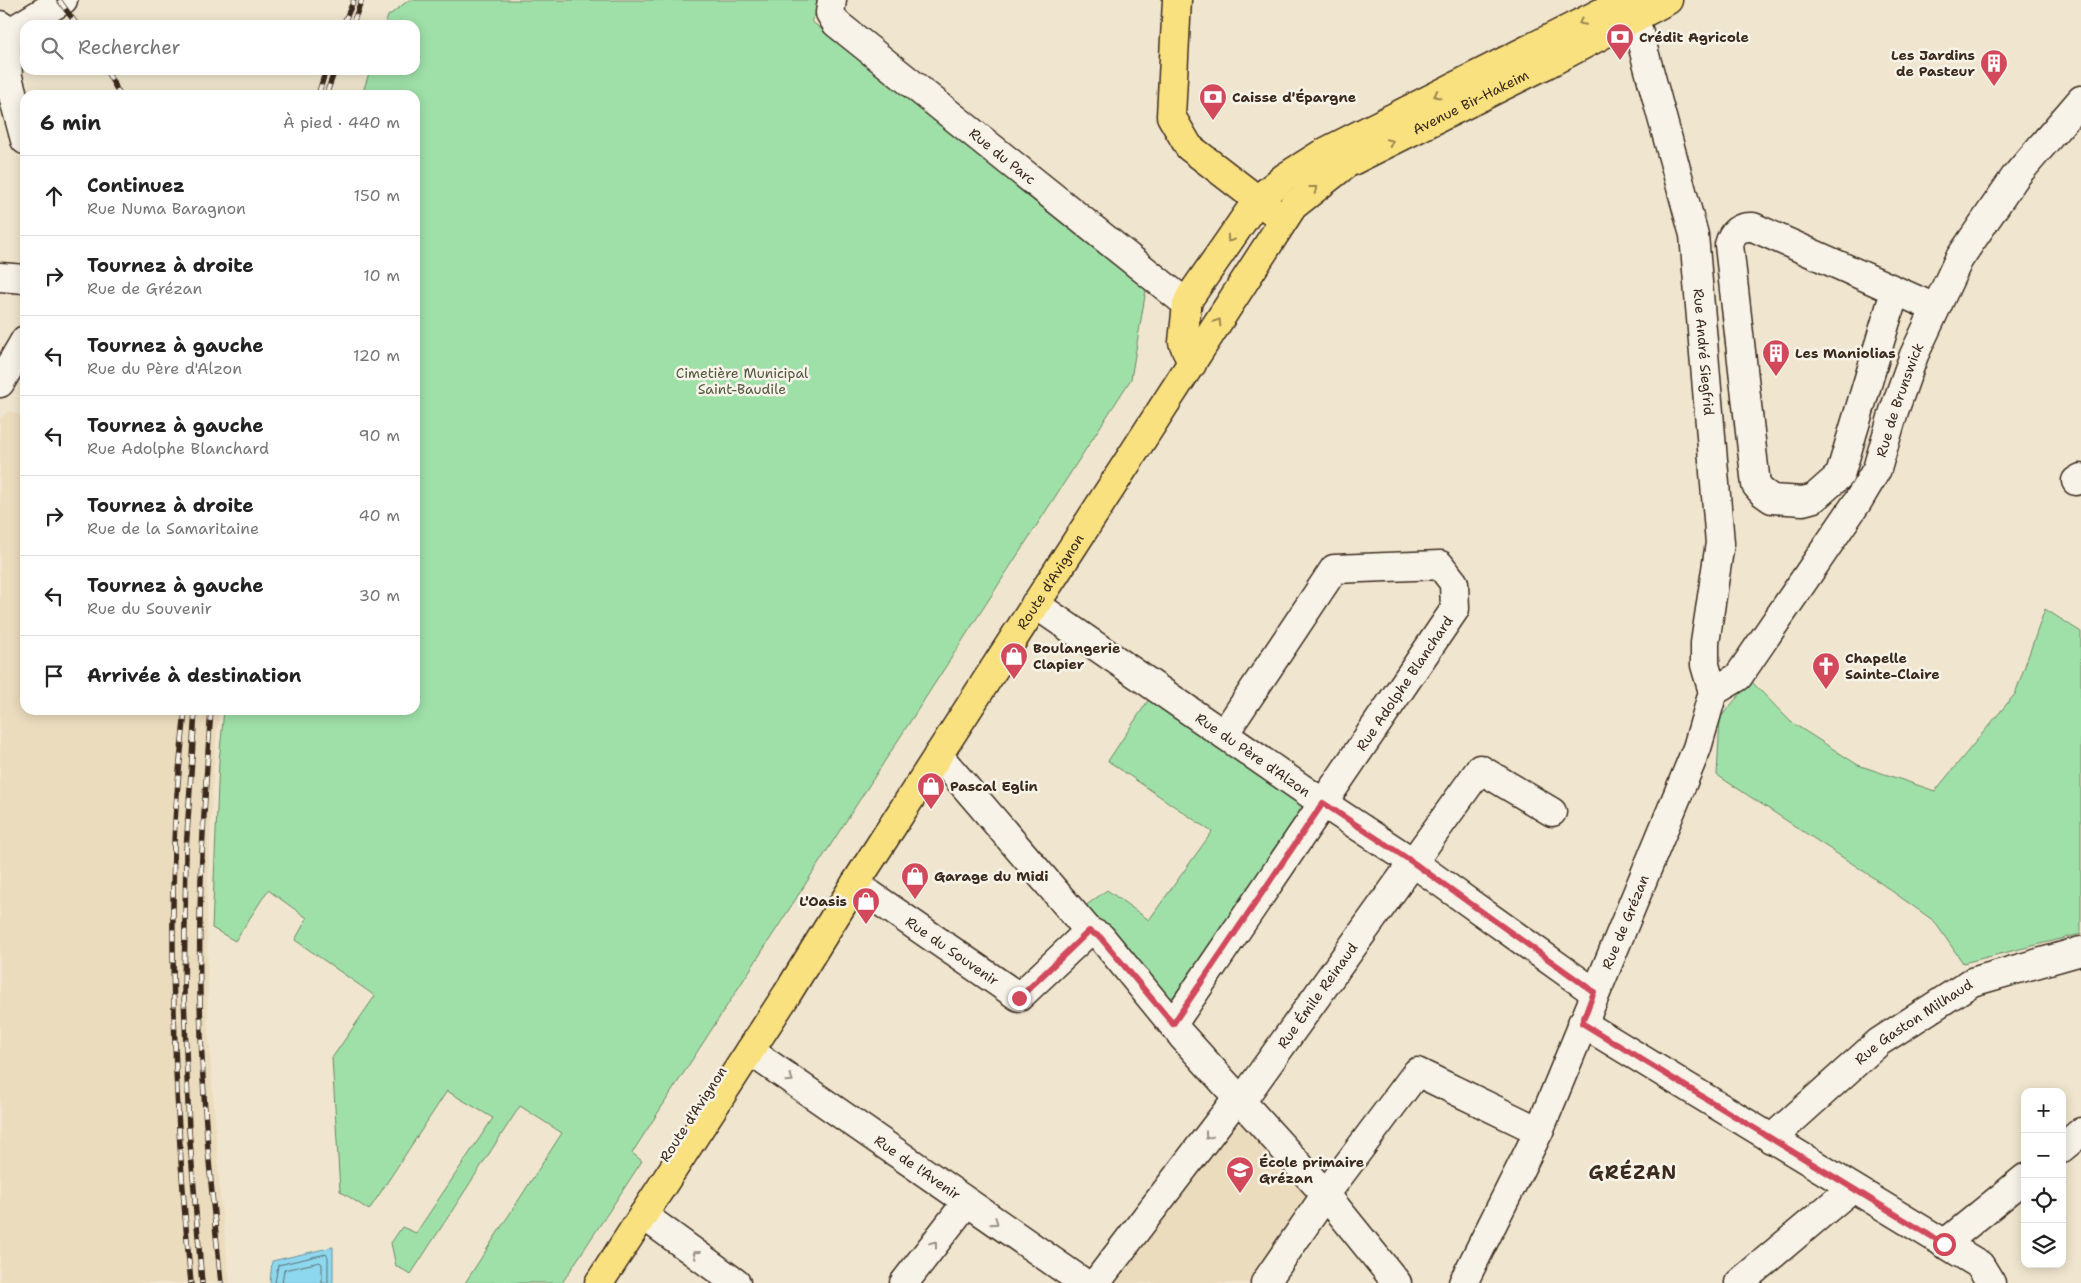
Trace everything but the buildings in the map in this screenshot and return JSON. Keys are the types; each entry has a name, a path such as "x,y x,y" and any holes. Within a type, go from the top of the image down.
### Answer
{"main road":[{"path":"1177,0 1171,116 1189,147 1284,218"},
{"name":"Avenue Bir-Hakeim","path":"1258,199 1284,177 1323,154 1630,6 1668,0"},
{"name":"Avenue Bir-Hakeim","path":"1284,218 1293,206 1346,164 1545,65 1630,6"},
{"path":"1192,364 1183,342 1187,304 1258,199"},
{"name":"Route d'Avignon","path":"599,1283 787,994 812,951 1192,364 1284,218"},
{"name":"Route d'Avignon","path":"583,1283 775,988 812,951"}],"street":[{"path":"25,20 63,0"},
{"name":"Rue du Parc","path":"832,0 830,13 836,23 1187,304"},
{"name":"Rue André Siegfrid","path":"1630,6 1694,235 1720,542 1705,643 1705,665 1714,692"},
{"path":"20,23 2,32 8,77 20,121"},
{"name":"Rue de Brunswick","path":"1714,692 1738,677 1863,493 1877,469 1894,411 1914,355 1959,259 2015,177 2081,100"},
{"path":"1895,291 1840,475 1814,498 1803,501 1772,499 1756,485 1729,245 1731,235 1739,229 1754,227 1935,308"},
{"path":"0,276 20,278"},
{"path":"0,383 20,349"},
{"name":"Rue Adolphe Blanchard","path":"1173,1024 1455,609 1454,583 1440,565 1334,569 1224,734"},
{"name":"Rue du Père d'Alzon","path":"1035,604 1323,803 1411,861 1594,992"},
{"name":"Rue de Grézan","path":"1463,1283 1539,1131 1594,992 1696,748 1714,692"},
{"path":"938,755 1089,931 1100,937 1173,1024 1326,1195 1397,1283"},
{"name":"Rue Émile Reinaud","path":"1096,1283 1238,1097 1248,1092 1411,861 1480,769 1552,812"},
{"name":"Rue du Souvenir","path":"855,884 1019,998 1089,931"},
{"name":"Rue Gaston Milhaud","path":"1771,1138 1879,1042 1972,982 2081,951"},
{"path":"1582,1023 1980,1265 1992,1283"},
{"name":"Rue de l'Avenir","path":"750,1051 966,1203 1084,1283"},
{"path":"1265,1283 1326,1195 1418,1072 1539,1131"},
{"path":"2066,1145 2081,1132"},
{"path":"1944,1244 2021,1181"},
{"path":"1739,1283 1852,1188"},
{"path":"904,1283 966,1203"},
{"path":"643,1215 736,1283"}],"shaded area":[{"path":"9,411 20,415 20,715 219,715 213,778 207,902 208,1022 221,1204 230,1283 0,1283 0,418"},
{"name":"École primaire Grézan","path":"1235,1111 1312,1200 1253,1283 1109,1283"}],"green space":[{"name":"Cimetière Municipal Saint-Baudile","path":"409,0 825,0 811,21 1147,284 1131,379 632,1153 642,1161 562,1283 465,1283 562,1133 520,1106 411,1274 396,1266 391,1243 402,1227 416,1233 493,1118 447,1091 369,1210 340,1191 332,1058 375,996 295,940 307,918 268,890 235,941 212,928 219,761 224,715 420,715 420,90 364,90 368,75 420,75 420,20 387,20 388,16"},
{"path":"2045,609 2081,632 2081,934 1963,963 1934,921 1865,872 1717,775 1720,718 1751,681 1791,722 1858,765 1935,791 2015,694"},
{"path":"1149,699 1308,807 1172,1006 1084,907 1107,890 1149,920 1212,832 1108,761"}],"water":[{"path":"333,1247 333,1283 270,1283 272,1261"}],"railway":[{"path":"59,0 73,20"},
{"path":"345,20 354,0"},
{"path":"354,20 362,0"},
{"path":"109,75 117,90"},
{"path":"320,90 324,75"},
{"path":"328,90 333,75"},
{"path":"185,715 175,829 173,955 178,1119 191,1283"},
{"path":"195,715 186,851 184,995 189,1130 202,1283"},
{"path":"211,715 202,852 200,993 204,1102 221,1283"}],"place":[{"name":"Crédit Agricole","path":"1620,61"},
{"name":"Les Jardins de Pasteur","path":"1994,87"},
{"name":"Caisse d'Épargne","path":"1213,121"},
{"name":"Les Maniolias","path":"1776,377"},
{"name":"Boulangerie Clapier","path":"1014,680"},
{"name":"Chapelle Sainte-Claire","path":"1826,690"},
{"name":"Pascal Eglin","path":"931,810"},
{"name":"Garage du Midi","path":"915,900"},
{"name":"L'Oasis","path":"866,925"},
{"name":"École primaire Grézan","path":"1240,1194"}],"district":[{"name":"GRÉZAN","path":"1633,1172"}],"route":[{"path":"1019,998 1089,931 1100,937 1173,1024 1323,803 1411,861 1594,992 1582,1023 1944,1244"}]}
